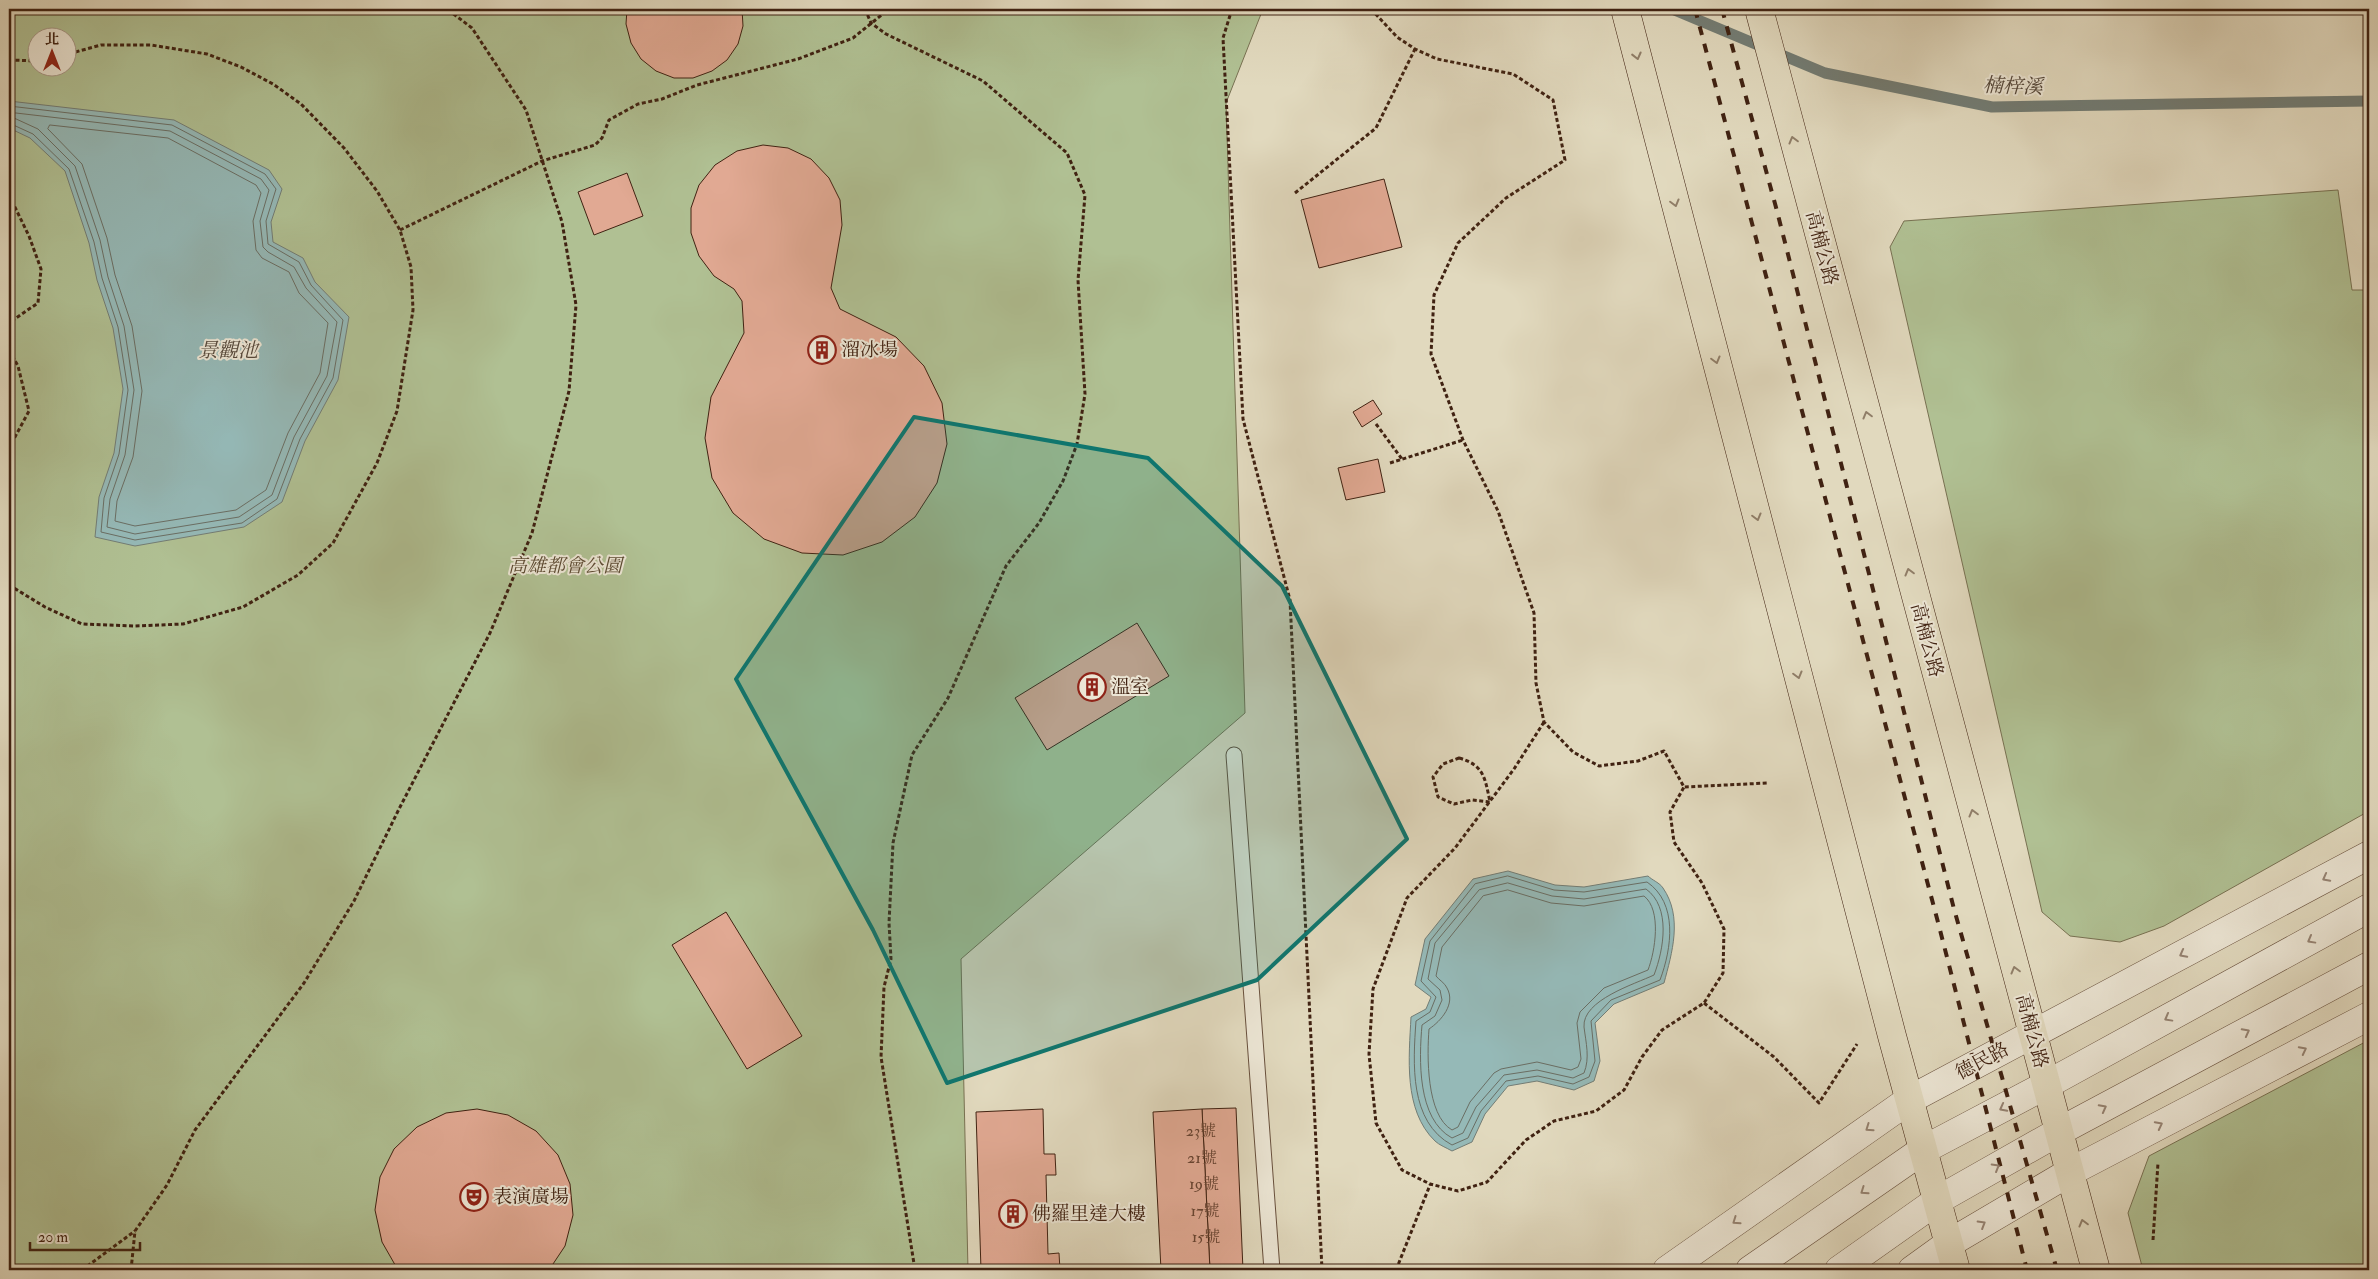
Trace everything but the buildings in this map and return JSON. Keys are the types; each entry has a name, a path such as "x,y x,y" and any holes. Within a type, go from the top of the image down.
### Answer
{"main road":[{"path":"1625,9 1909,1100 1956,1270"},
{"name":"高楠公路","path":"1759,9 2096,1270"}],"street":[{"name":"德民路","path":"1667,1270 1909,1100 2369,855"},
{"path":"1750,1270 1923,1150 2046,1085 2369,908"},
{"path":"1839,1270 1938,1200 2060,1131 2369,966"},
{"path":"1912,1270 1948,1244 2070,1172 2369,1016"}],"lane":[{"path":"1234,755 1272,1270"}],"path":[{"path":"82,1270 135,1232 166,1185 195,1130 304,983 354,901 399,809 490,633 532,533 569,391 576,305 562,222 526,110 472,28 447,9"},
{"path":"865,9 871,23 886,34 983,81 1067,153 1085,195 1078,280 1085,394 1077,444 1063,482 1039,523 1006,566 948,698 912,755 893,843 889,923 891,959 884,987 881,1057 915,1270"},
{"path":"400,230 542,161 595,145 602,138 609,120 638,104 662,99 697,86 798,59 852,38 889,9"},
{"path":"1232,9 1223,38 1243,419 1290,600 1322,1270"},
{"path":"1371,9 1396,37 1415,49 1437,59 1513,74 1553,100 1565,160 1506,198 1458,243 1434,295 1431,354 1463,440 1498,511 1534,613 1536,683 1544,722 1573,752 1599,766 1638,761 1664,751 1684,787"},
{"path":"9,584 45,607 82,624 135,626 184,624 243,607 298,576 333,543 376,463 398,411 413,310 411,267 400,230 376,191 344,148 301,104 273,84 241,67 207,54 151,44 101,44 78,51"},
{"path":"1295,193 1376,128 1415,49"},
{"path":"9,60 28,61"},
{"path":"9,195 29,236 41,269 38,303 13,320 9,335"},
{"path":"9,350 18,366 29,411 9,448"},
{"path":"1376,424 1402,459"},
{"path":"1390,463 1463,440"},
{"path":"1544,722 1514,769 1455,848 1407,898 1373,989 1369,1054 1376,1124 1402,1170 1430,1184 1458,1191 1487,1182 1526,1140 1554,1121 1596,1111 1624,1090 1642,1057 1662,1030 1704,1003 1723,973 1724,929 1702,883 1674,842 1670,812 1684,787"},
{"path":"1459,758 1473,762 1485,778 1490,802 1472,800 1454,804 1438,797 1433,778 1443,764 1459,758"},
{"path":"1684,787 1767,783"},
{"path":"1704,1003 1774,1057 1819,1103 1857,1044"},
{"path":"2153,1240 2158,1162"},
{"path":"1396,1270 1430,1184"},
{"path":"131,1270 135,1232"}],"highlighted area":[{"path":"914,417 1148,458 1282,586 1407,839 1257,980 947,1083 873,930 736,679"}],"green space":[{"name":"高雄都會公園","path":"9,9 1263,9 1226,103 1245,713 961,959 968,1270 9,1270"},
{"path":"2338,190 2352,290 2369,290 2369,811 2164,926 2120,942 2070,936 2042,912 1890,247 1904,221"},
{"path":"2369,1040 2369,1270 2143,1270 2128,1213 2149,1156"}],"water":[{"name":"景觀池","path":"9,101 174,120 269,170 282,189 271,222 273,242 303,258 315,282 349,317 338,380 305,441 282,502 244,527 135,546 95,537 99,497 114,453 123,389 113,328 97,280 89,243 65,171 30,138 9,128"},
{"path":"1508,871 1555,885 1584,887 1648,876 1662,886 1673,911 1674,935 1670,960 1664,983 1614,1004 1595,1023 1600,1061 1594,1081 1574,1090 1537,1081 1508,1086 1485,1114 1472,1142 1452,1151 1437,1142 1425,1128 1417,1114 1413,1099 1409,1066 1411,1017 1426,1009 1431,997 1415,985 1425,939 1473,879"}],"waterway":[{"name":"楠梓溪","path":"1672,9 1825,73 1992,107 2369,101"}],"railway":[{"path":"1695,9 1939,926 2027,1270"},
{"path":"1722,9 1777,211 1954,909 2057,1270"}],"place":[{"name":"溜冰場","path":"822,350"},
{"name":"溫室","path":"1092,687"},
{"name":"表演廣場","path":"474,1197"},
{"name":"佛羅里達大樓","path":"1013,1214"}]}
